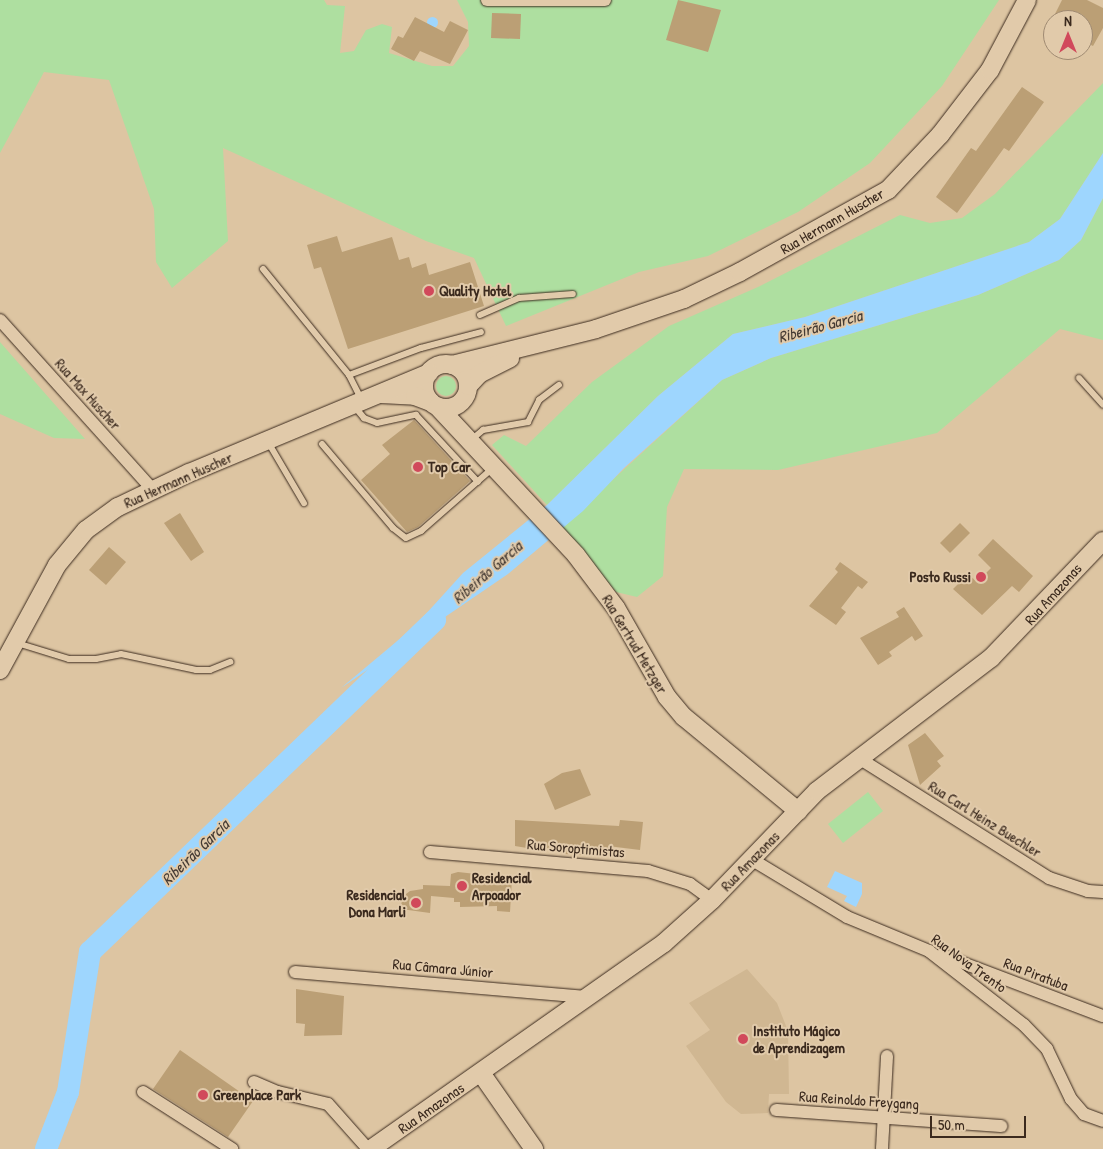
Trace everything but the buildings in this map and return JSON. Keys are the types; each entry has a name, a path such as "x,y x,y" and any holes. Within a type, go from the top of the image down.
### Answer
{"main road":[{"name":"Rua Hermann Huscher","path":"466,393 479,374 495,365 558,340 684,299 740,272 888,190 940,135 990,70 1027,0"},
{"name":"Rua Hermann Huscher","path":"452,365 558,340"},
{"path":"466,393 457,406 435,404 425,391 429,373 436,367 452,365 464,373 466,393 469,440"},
{"name":"Rua Hermann Huscher","path":"0,670 57,564 86,530 112,512 152,489 361,399 429,373"},
{"name":"Rua Hermann Huscher","path":"361,399 415,396 435,404"},
{"name":"Rua Gertrud Metzger","path":"435,404 576,555 616,608 666,697 684,717 798,811"},
{"name":"Rua Amazonas","path":"369,1149 481,1073 664,943 712,900 798,811 858,757 960,684 991,658 1103,541"},
{"path":"481,1073 534,1149"}],"street":[{"path":"488,0 605,0"},
{"name":"Rua Max Huscher","path":"0,320 152,489"},
{"name":"Rua Carl Heinz Buechler","path":"858,757 1049,878 1088,891 1103,892"},
{"name":"Rua Soroptimistas","path":"430,852 648,871 690,884 712,900"},
{"name":"Rua Nova Trento","path":"752,859 847,917 929,951 1024,1025 1047,1049 1071,1099 1084,1114 1103,1121"},
{"name":"Rua Piratuba","path":"929,951 1103,1016"},
{"name":"Rua Câmara Júnior","path":"295,972 589,997"},
{"path":"882,1149 886,1056"},
{"path":"254,1082 278,1092 328,1104 369,1149"},
{"path":"143,1092 232,1149"},
{"name":"Rua Reinoldo Freygang","path":"776,1110 1001,1126"}],"lane":[{"path":"263,269 349,376 372,422 416,415 478,482"},
{"path":"480,316 520,298 573,294"},
{"path":"349,376 421,348 481,332"},
{"path":"1078,378 1103,405"},
{"path":"469,440 483,430 528,422 539,400 559,386"},
{"path":"267,441 304,503"},
{"path":"322,444 393,528 406,538 421,531 495,467"},
{"path":"16,642 69,659 96,660 121,654 196,670 210,670 230,662"}],"shaded area":[{"name":"Instituto Mágico de Aprendizagem","path":"747,969 777,1003 788,1031 789,1094 769,1094 768,1113 741,1114 726,1102 686,1046 710,1030 689,1003"}],"green space":[{"path":"0,0 324,0 327,5 345,6 340,53 354,51 366,30 382,24 392,27 389,53 432,66 453,66 469,46 468,22 457,0 999,0 942,86 870,163 798,212 708,256 639,272 506,326 474,258 426,241 223,148 228,241 172,288 156,262 154,209 109,80 44,72 0,153"},
{"path":"1103,83 1103,153 1060,219 1029,242 805,317 733,334 658,396 547,505 492,445 504,435 526,446 592,382 669,326 758,287 900,215 930,223 962,218 995,194"},
{"path":"1103,198 1103,340 1060,329 937,433 778,470 684,469 667,507 663,576 637,597 616,592 561,527 722,380 771,358 978,295 1059,260 1081,240"},
{"path":"0,342 85,439 54,438 0,414"},
{"path":"442,376 450,376 456,382 456,390 450,396 442,396 436,390 436,382"},
{"path":"868,792 883,811 843,843 828,824"}],"water":[{"path":"432,16 438,22 432,28 426,22"},
{"path":"1103,153 1103,198 1081,240 1059,260 978,295 771,358 722,380 624,468 583,511 508,574 341,688 414,627 463,573 547,505 658,396 733,334 805,317 1029,242 1060,219"},
{"path":"835,871 862,883 862,894 856,907 844,901 847,896 827,887"}],"waterway":[{"name":"Ribeirão Garcia","path":"46,1149 68,1092 90,952 435,620"}],"place":[{"name":"Quality Hotel","path":"429,291"},
{"name":"Top Car","path":"418,467"},
{"name":"Posto Russi","path":"981,577"},
{"name":"Residencial Arpoador","path":"462,886"},
{"name":"Residencial Dona Marli","path":"416,903"},
{"name":"Instituto Mágico de Aprendizagem","path":"743,1039"},
{"name":"Greenplace Park","path":"203,1095"}]}
